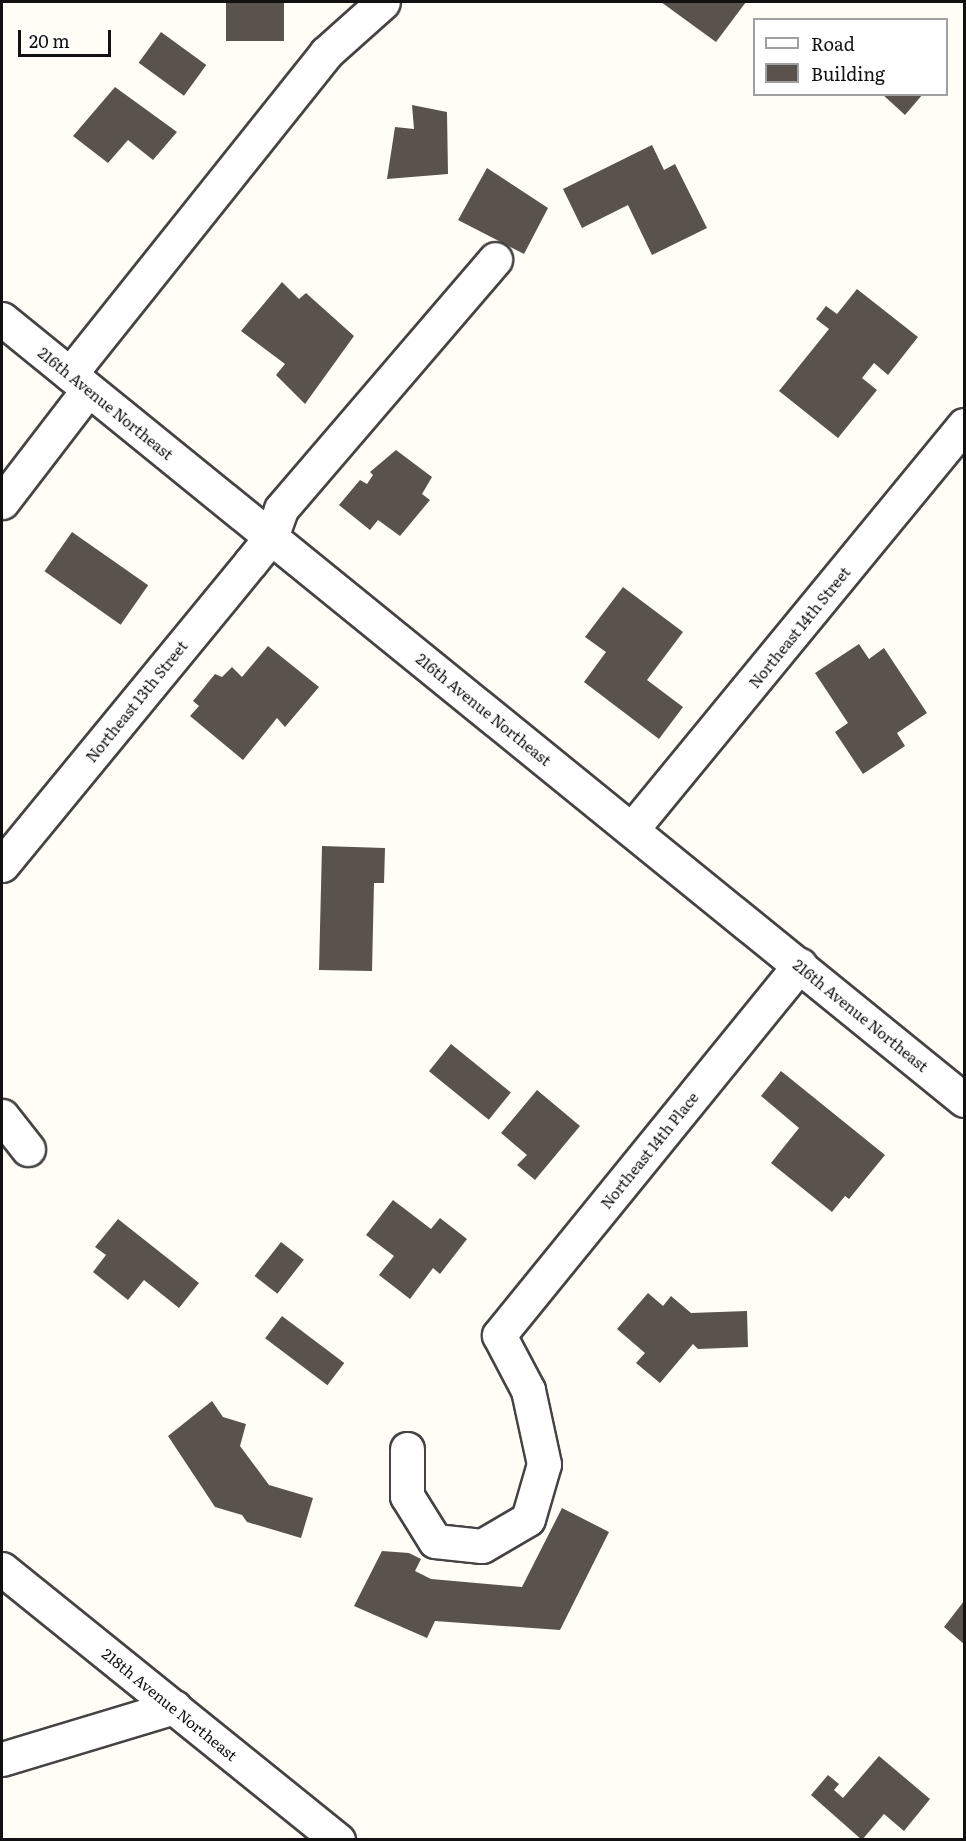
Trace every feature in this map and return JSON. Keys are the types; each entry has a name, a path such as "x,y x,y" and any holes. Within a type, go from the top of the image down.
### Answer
{"street":[{"path":"2,502 79,382 326,53 383,2"},
{"name":"Northeast 13th Street","path":"2,865 271,537 281,509 495,259"},
{"name":"216th Avenue Northeast","path":"2,319 964,1100"},
{"name":"Northeast 14th Street","path":"632,830 964,425"},
{"name":"Northeast 14th Place","path":"407,1449 407,1496 435,1541 482,1546 528,1519 544,1464 528,1390 499,1335 800,965"},
{"path":"2,1116 28,1149"},
{"name":"218th Avenue Northeast","path":"2,1569 338,1839"},
{"path":"2,1591 48,1606"},
{"path":"2,1759 174,1707"}],"building":[{"path":"226,2 284,2 284,41 226,41"},
{"path":"661,2 746,2 716,42"},
{"path":"161,32 206,65 184,96 139,63"},
{"path":"115,87 177,132 153,160 128,140 108,163 73,136"},
{"path":"884,96 921,96 905,115"},
{"path":"412,105 447,112 448,174 387,179 395,127 414,129"},
{"path":"652,145 664,170 675,164 707,228 652,255 628,205 582,228 563,189"},
{"path":"487,168 548,208 524,254 458,220"},
{"path":"282,282 299,299 306,293 354,336 305,404 276,375 285,364 241,331"},
{"path":"857,289 918,337 888,375 874,363 862,378 877,390 838,438 779,391 829,329 816,319 826,306 837,314"},
{"path":"396,450 432,477 422,494 430,500 400,536 378,520 370,530 339,505 360,480 367,484 373,475 370,472"},
{"path":"72,532 148,585 121,625 44,571"},
{"path":"623,587 683,632 647,680 683,707 659,739 584,682 606,652 585,637"},
{"path":"859,644 869,659 884,648 927,713 897,733 905,746 863,774 835,732 848,723 815,673"},
{"path":"268,646 319,687 285,727 277,718 243,760 190,716 199,706 193,701 215,674 222,677 232,667 242,677"},
{"path":"322,846 385,848 384,883 374,883 372,971 319,970"},
{"path":"451,1044 511,1092 489,1120 429,1071"},
{"path":"781,1071 885,1155 849,1199 845,1196 832,1212 771,1163 799,1128 761,1096"},
{"path":"537,1090 580,1126 535,1180 517,1165 527,1155 501,1133"},
{"path":"393,1200 431,1229 440,1218 467,1239 440,1274 433,1268 410,1299 379,1275 394,1256 366,1235"},
{"path":"118,1219 199,1283 179,1308 144,1280 128,1300 93,1272 106,1255 95,1247"},
{"path":"281,1242 304,1260 277,1294 255,1276"},
{"path":"648,1293 663,1306 671,1296 691,1313 747,1311 748,1347 698,1349 693,1344 660,1383 636,1363 645,1353 617,1329"},
{"path":"282,1316 344,1363 327,1385 265,1338"},
{"path":"212,1401 223,1417 246,1424 240,1446 269,1485 313,1498 301,1538 247,1522 242,1515 215,1507 168,1436"},
{"path":"562,1508 609,1532 560,1630 435,1621 427,1638 354,1606 382,1551 409,1553 421,1559 415,1571 431,1579 522,1587"},
{"path":"964,1601 964,1644 944,1627"},
{"path":"879,1756 930,1799 904,1831 884,1814 862,1840 811,1795 828,1775 839,1784 834,1790 843,1798"}]}
